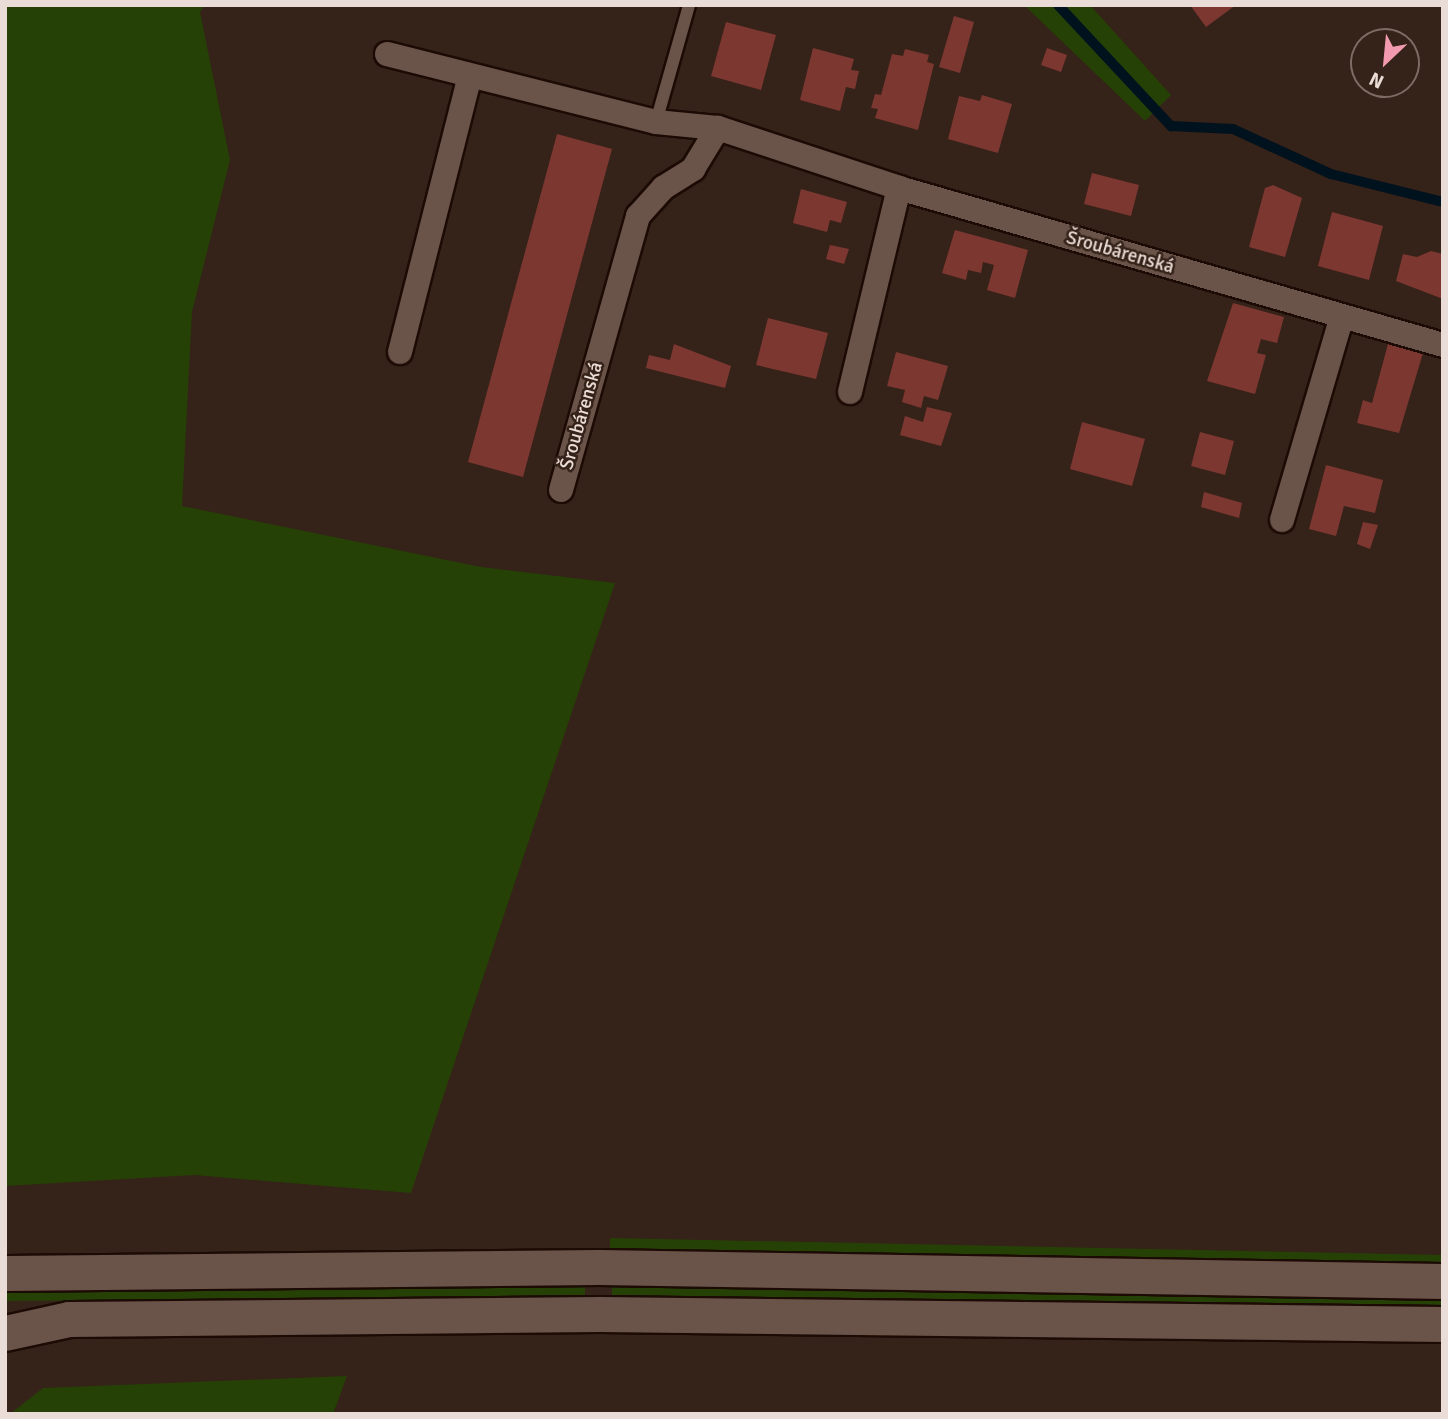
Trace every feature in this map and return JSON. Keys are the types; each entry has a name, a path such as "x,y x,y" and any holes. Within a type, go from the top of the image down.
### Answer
{"main road":[{"path":"5,1273 599,1266 1443,1281"},
{"path":"5,1313 69,1319 599,1314 1340,1326 1443,1324"},
{"path":"5,1333 69,1319"},
{"path":"1340,1326 1443,1332"}],"street":[{"name":"Šroubárenská","path":"387,54 656,122 719,128 899,188 1341,319 1443,345"},
{"path":"400,352 470,76"},
{"name":"Šroubárenská","path":"561,490 638,216 663,188 693,169 719,128"},
{"path":"850,392 899,188"},
{"path":"1282,520 1341,319"}],"lane":[{"path":"656,122 690,5"}],"green space":[{"path":"5,5 205,5 200,12 230,160 192,312 182,506 481,567 615,583 411,1193 194,1175 5,1186"},
{"path":"1024,5 1090,5 1171,95 1145,121"},
{"path":"610,1238 1443,1255 1443,1263 610,1249"},
{"path":"585,1283 585,1297 5,1301 5,1286"},
{"path":"612,1284 1443,1299 1443,1311 612,1297"},
{"path":"347,1376 333,1414 10,1414 43,1388"}],"building":[{"path":"1190,5 1236,5 1206,27"},
{"path":"954,16 974,22 960,73 939,67"},
{"path":"726,22 776,35 761,90 711,76"},
{"path":"813,48 854,59 851,70 859,71 855,89 846,87 840,111 800,100"},
{"path":"1047,48 1067,55 1061,72 1041,65"},
{"path":"905,49 929,55 927,62 934,64 918,130 875,118 878,109 871,108 875,94 881,95 892,54 903,56"},
{"path":"982,95 1012,104 998,153 948,139 959,96 980,101"},
{"path":"557,134 612,149 523,477 468,462"},
{"path":"1092,173 1139,185 1131,216 1084,204"},
{"path":"1273,185 1302,198 1285,257 1249,247 1265,188"},
{"path":"801,189 847,202 841,223 830,220 827,232 793,223"},
{"path":"1332,212 1383,226 1369,280 1318,266"},
{"path":"955,230 1028,250 1015,298 987,290 994,265 983,262 981,273 968,270 966,280 942,273"},
{"path":"830,245 849,249 844,264 826,259"},
{"path":"1431,251 1443,254 1443,299 1396,281 1403,254 1417,257"},
{"path":"1233,303 1284,317 1277,343 1261,339 1257,353 1266,355 1255,394 1207,381"},
{"path":"768,318 828,333 816,379 756,365"},
{"path":"674,344 731,366 725,388 646,368 649,355 670,360"},
{"path":"1388,344 1423,353 1399,433 1357,423 1363,400 1372,403"},
{"path":"896,352 948,366 938,400 924,396 921,408 902,402 905,390 887,386"},
{"path":"927,407 952,413 941,446 900,435 905,416 923,422"},
{"path":"1082,422 1145,439 1132,486 1070,469"},
{"path":"1200,432 1234,441 1225,475 1191,466"},
{"path":"1326,465 1383,480 1375,513 1344,506 1336,536 1309,529"},
{"path":"1204,492 1242,503 1239,518 1201,507"},
{"path":"1363,522 1378,525 1370,549 1357,544"}],"waterway":[{"path":"1058,5 1171,126 1233,129 1331,174 1443,202"}]}
